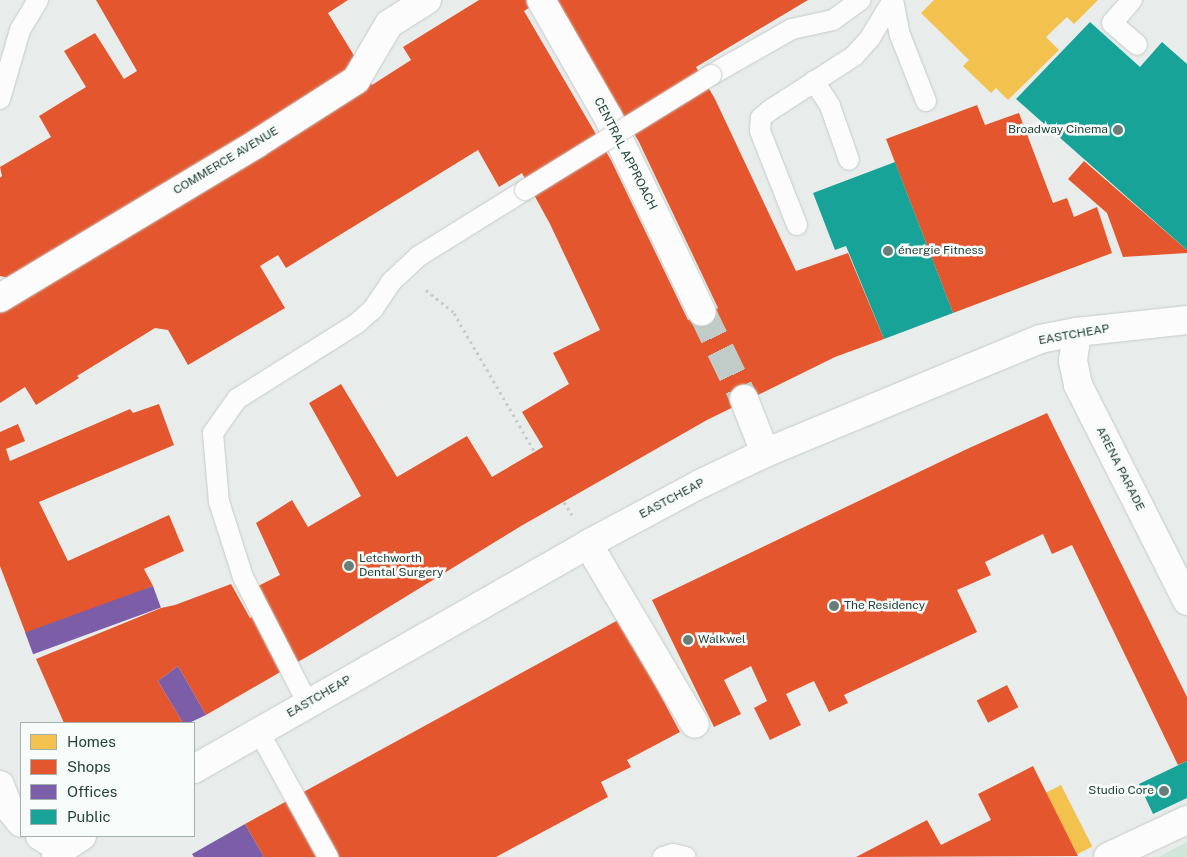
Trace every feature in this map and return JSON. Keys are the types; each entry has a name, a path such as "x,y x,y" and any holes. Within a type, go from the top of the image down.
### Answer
{"street":[{"name":"COMMERCE AVENUE","path":"0,298 256,144 356,80 389,24 427,0"},
{"name":"CENTRAL APPROACH","path":"541,0 608,117 702,312"},
{"name":"EASTCHEAP","path":"195,768 588,544 700,484 765,453 1040,339 1077,332 1187,320"},
{"name":"ARENA PARADE","path":"1077,332 1072,360 1078,385 1187,601"},
{"path":"744,400 765,453"},
{"path":"588,544 695,724"},
{"path":"0,785 9,808 20,822"},
{"path":"1108,857 1187,820"}],"lane":[{"path":"0,99 20,30 38,0"},
{"path":"308,704 243,577 220,502 213,433 237,399 356,324 373,309 391,282 419,256 711,76 792,29 833,20 861,0"},
{"path":"797,225 760,131 761,118 769,110 854,56 870,38 893,0"},
{"path":"893,0 900,35 926,101"},
{"path":"1132,0 1112,23 1137,45"},
{"path":"814,81 830,106 849,160"},
{"path":"259,732 328,857"},
{"path":"663,857 674,854 686,857"}],"path":[{"path":"403,271 454,313 535,452"}],"green space":[{"path":"1187,842 1187,857 1158,857"}],"building: Homes":[{"path":"934,0 1098,0 1074,24 1067,17 1046,37 1059,50 1008,100 996,88 991,93 963,66 969,60 921,13"},
{"path":"1061,785 1092,846 1077,854 1046,793"}],"building: Shops":[{"path":"96,0 348,0 328,13 372,85 411,60 403,47 479,0 542,0 524,11 611,160 688,320 718,308 639,142 557,0 808,0 696,67 715,99 796,271 848,253 884,339 835,357 707,420 521,526 322,648 206,715 178,666 158,681 182,722 64,722 36,659 161,608 175,605 231,584 250,618 267,609 256,587 280,575 256,523 292,500 308,527 361,496 309,403 341,384 397,477 467,436 492,477 543,447 522,412 569,384 553,353 600,330 550,224 522,173 499,187 478,150 286,268 278,255 260,266 285,308 188,365 168,330 155,328 77,376 79,378 36,405 25,387 0,403 0,311 9,278 0,276 0,178 2,176 0,167 51,137 39,116 86,87 64,51 95,33 124,79 137,71"},
{"path":"977,105 985,125 1019,113 1053,203 1067,198 1074,217 1097,207 1112,253 953,313 886,139"},
{"path":"1084,161 1187,250 1187,253 1123,257 1107,213 1068,179"},
{"path":"159,404 174,445 39,502 68,561 169,515 184,551 144,569 153,586 27,637 0,566 0,432 18,424 25,441 6,449 10,461 130,409 133,413"},
{"path":"1047,413 1187,697 1187,761 1178,765 1072,545 1052,554 1043,534 985,562 991,575 957,590 977,632 844,695 848,703 829,712 814,681 786,694 801,725 770,740 754,708 767,701 751,666 724,680 741,714 714,727 652,600 967,449"},
{"path":"620,619 680,732 627,760 631,767 601,782 608,797 496,857 339,857 320,822 306,831 321,857 264,857 245,824"},
{"path":"1007,685 1018,707 988,723 977,700"},
{"path":"1033,766 1078,856 856,857 927,820 941,845 991,820 978,794"}],"building: Offices":[{"path":"153,586 161,608 33,654 25,633"},
{"path":"178,666 206,715 191,722 182,722 158,681"},
{"path":"245,824 264,857 194,857 192,854"}],"building: Public":[{"name":"Broadway Cinema","path":"1090,22 1140,67 1162,42 1187,64 1187,250 1016,99"},
{"name":"énergie Fitness","path":"895,162 953,313 884,339 846,246 835,250 813,193"},
{"name":"Studio Core","path":"1187,761 1187,798 1153,814 1139,784"}],"tunnel":[{"path":"702,312 744,399"}],"place":[{"name":"Broadway Cinema","path":"1118,130"},
{"name":"énergie Fitness","path":"888,251"},
{"name":"Letchworth Dental Surgery","path":"349,566"},
{"name":"The Residency","path":"834,606"},
{"name":"Walkwel","path":"688,640"},
{"name":"Studio Core","path":"1164,791"}]}
